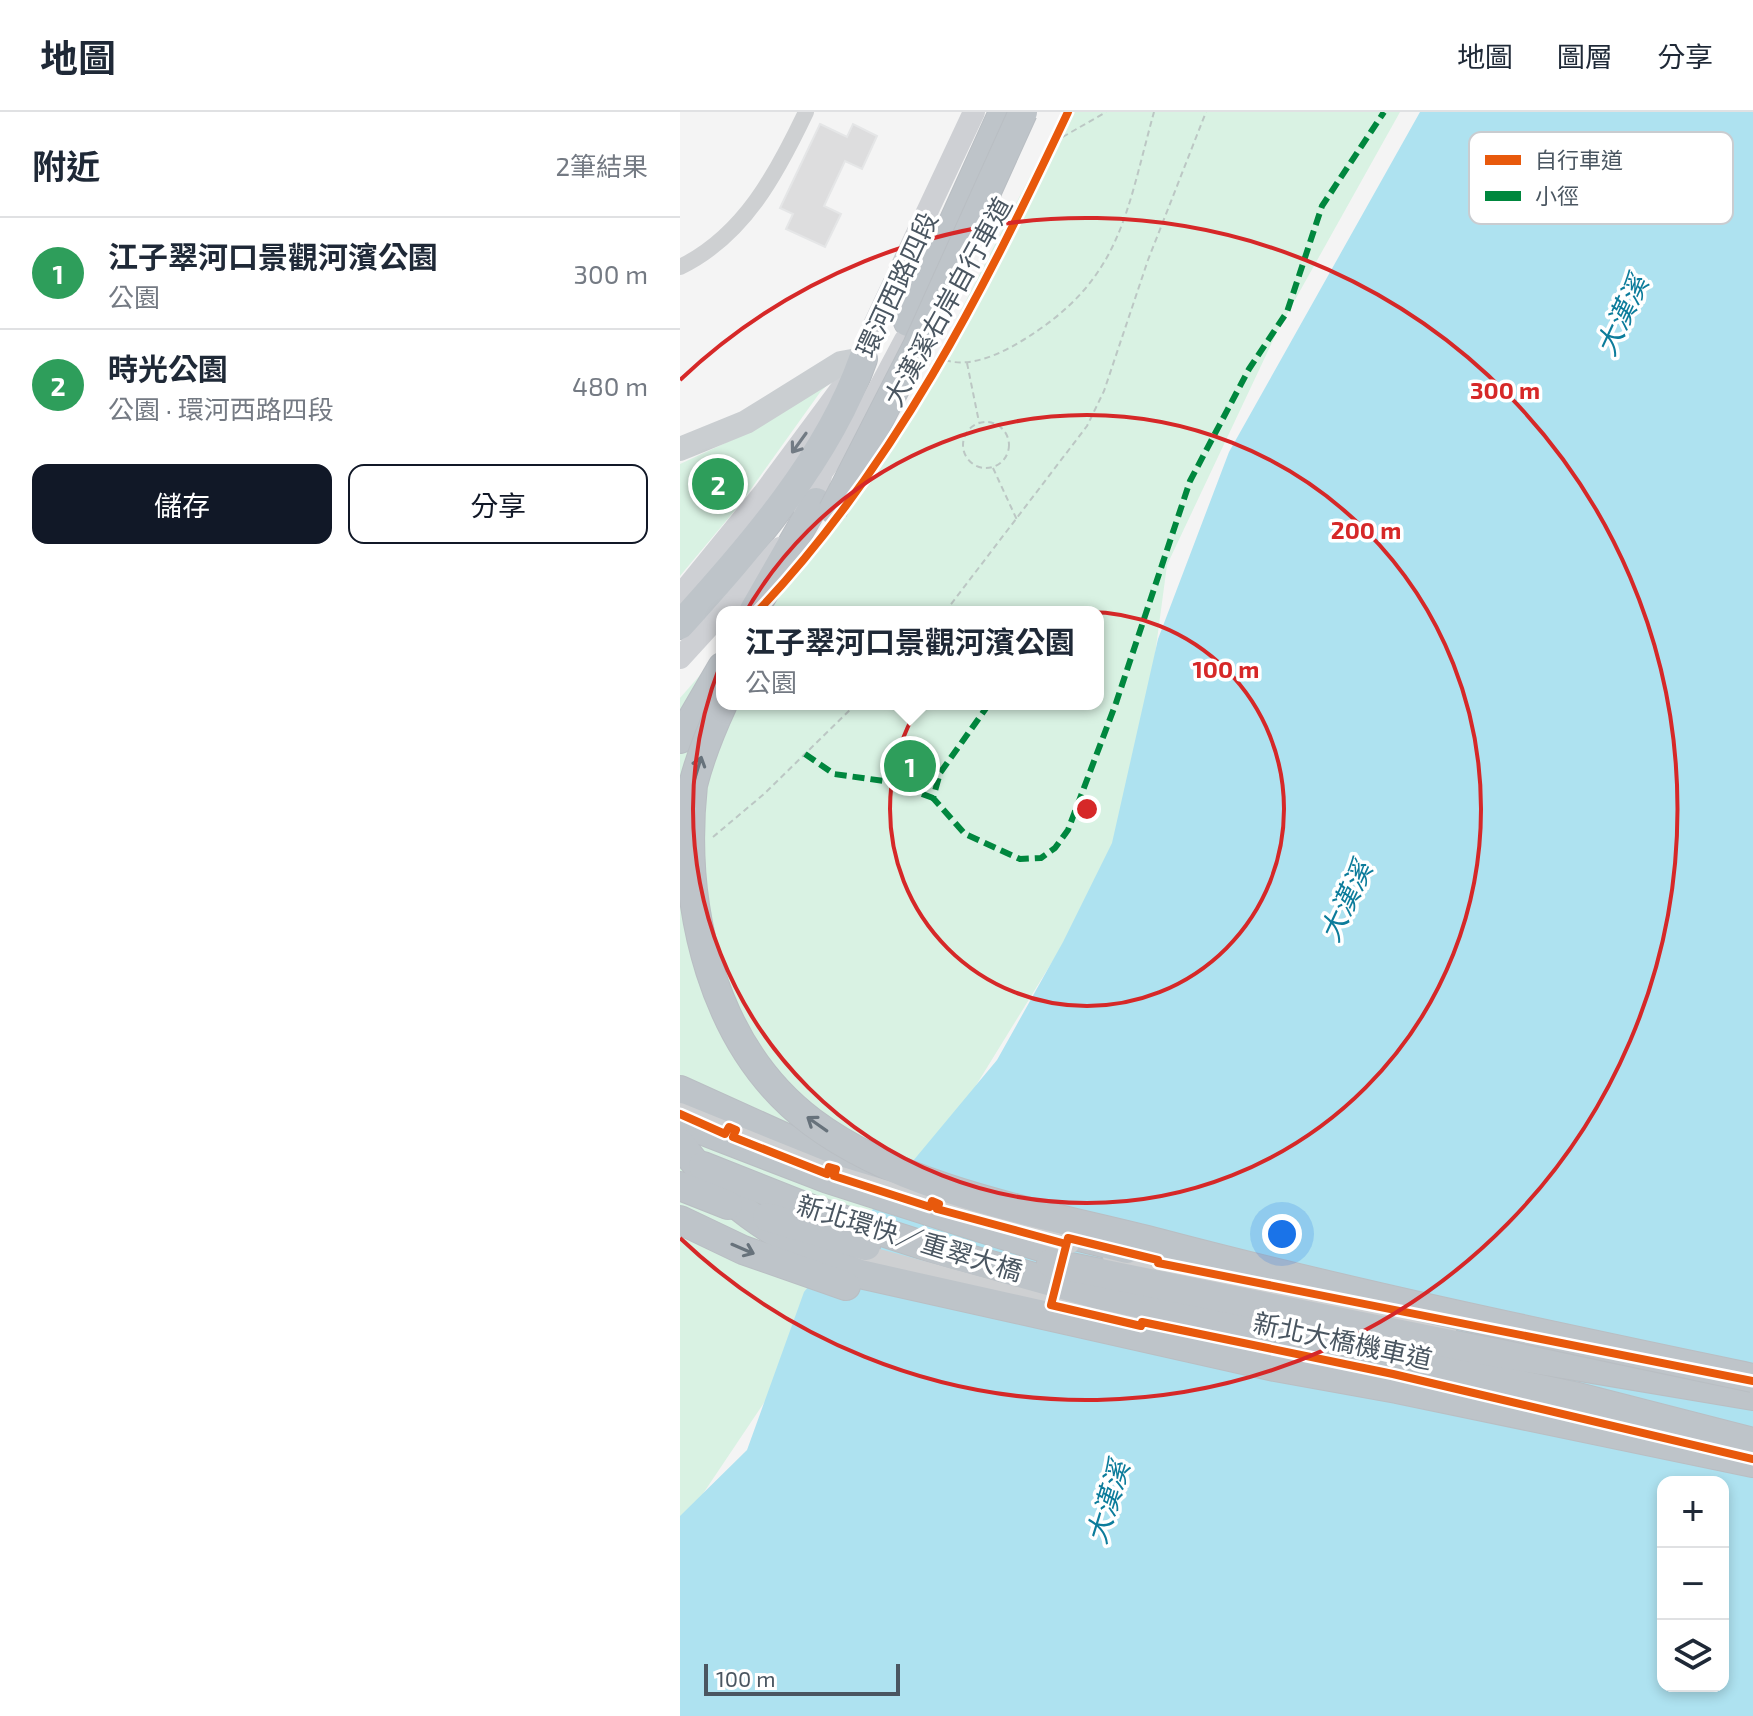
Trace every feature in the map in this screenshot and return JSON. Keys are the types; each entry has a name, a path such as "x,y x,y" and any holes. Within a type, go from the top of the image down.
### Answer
{"highway":[{"path":"908,322 991,112"},
{"path":"680,625 801,498 908,322 1003,112"},
{"path":"680,636 801,498 924,332 1021,112"},
{"path":"756,606 845,404 876,364"},
{"path":"775,606 801,498"},
{"path":"680,739 716,677"},
{"path":"721,710 692,787 685,840 686,892 695,947 712,995 739,1043 774,1087 811,1121 859,1152 926,1179 1038,1214 1371,1298 1753,1378"},
{"path":"680,1090 882,1179 956,1204 1074,1237 1159,1256 1222,1262"},
{"path":"680,1122 828,1179 1070,1256 1106,1284"},
{"path":"680,1141 727,1198 763,1227 810,1254 860,1274 1275,1367 1397,1389 1753,1463"},
{"name":"新北環快／重翠大橋","path":"680,1141 809,1190 933,1232 1069,1268 1106,1284 1753,1442"},
{"name":"新北環快／重翠大橋","path":"680,1156 814,1210 947,1253 1600,1372 1753,1396"},
{"path":"680,1186 745,1211 969,1274 1060,1295 1106,1284"},
{"path":"680,1220 807,1275 896,1301 1097,1338 1141,1335"},
{"path":"1600,1372 1753,1416"},
{"path":"1578,1397 1753,1426"}],"main road":[{"name":"環河西路四段","path":"876,364 873,327 974,112"},
{"name":"環河西路四段","path":"680,596 763,494 876,364 969,221 1021,112"},
{"name":"環河西路四段","path":"876,364 920,341 1037,112"},
{"path":"680,449 746,422 841,363 876,364"},
{"path":"728,606 776,554 814,501 801,498"},
{"path":"680,658 716,619"}],"street":[{"path":"680,267 730,230 762,197 806,112"},
{"path":"680,441 743,413 832,355 876,364"},
{"path":"680,458 876,364"},
{"path":"680,614 801,498"},
{"path":"680,645 801,498"},
{"name":"新北大橋機車道","path":"680,1111 831,1172 1117,1259 1318,1302 1753,1385"},
{"name":"新北大橋機車道","path":"680,1194 742,1218 922,1270 1043,1299 1394,1370 1753,1456"}],"path":[{"path":"1054,142 1106,112"},
{"path":"945,360 967,363 1006,350 1069,308 1108,261 1126,214 1154,112"},
{"path":"950,606 1071,450 1104,391 1148,260 1206,112"},
{"path":"1047,156 1064,122"},
{"path":"967,363 979,423"},
{"path":"979,423 998,425 1007,435 1007,454 993,467 974,465 963,449 968,430 979,423"},
{"path":"993,467 1017,520"},
{"path":"713,837 764,794 850,710"}],"green space":[{"path":"1063,112 1400,112 1277,332 1167,565 1131,834 967,1100 680,1528 680,698 716,657 716,710 1104,710 1104,606 760,606 878,472"},
{"path":"832,381 821,391 741,503 680,576 680,464 745,434"}],"water":[{"name":"大漢溪","path":"1420,112 1753,112 1753,1716 680,1716 680,1516 747,1450 804,1292 997,1060 1063,942 1112,843 1158,639 1229,452"}],"building":[{"path":"820,124 847,137 853,124 877,136 862,169 845,161 824,206 841,214 825,247 786,229 793,214 780,208"}],"marked path":[{"path":"985,710 940,773 933,798 965,834 1020,859 1041,858 1055,848 1068,830 1116,703 1190,481 1249,369 1287,312 1322,206 1384,112"},
{"path":"805,754 834,774 891,782 933,798"}],"cycle path":[{"name":"大漢溪右岸自行車道","path":"762,606 852,498 932,375 1003,245 1068,112"},
{"path":"680,1114 725,1134 729,1127 736,1130 733,1137 827,1174 829,1167 836,1169 834,1176 930,1207 932,1201 939,1204 937,1209 1066,1244"},
{"path":"1753,1381 1158,1263 1158,1260 1068,1238 1051,1305 1141,1326 1142,1322 1393,1374 1753,1459"}],"place":[{"name":"時光公園","path":"718,484"},
{"name":"江子翠河口景觀河濱公園","path":"910,766"}]}
